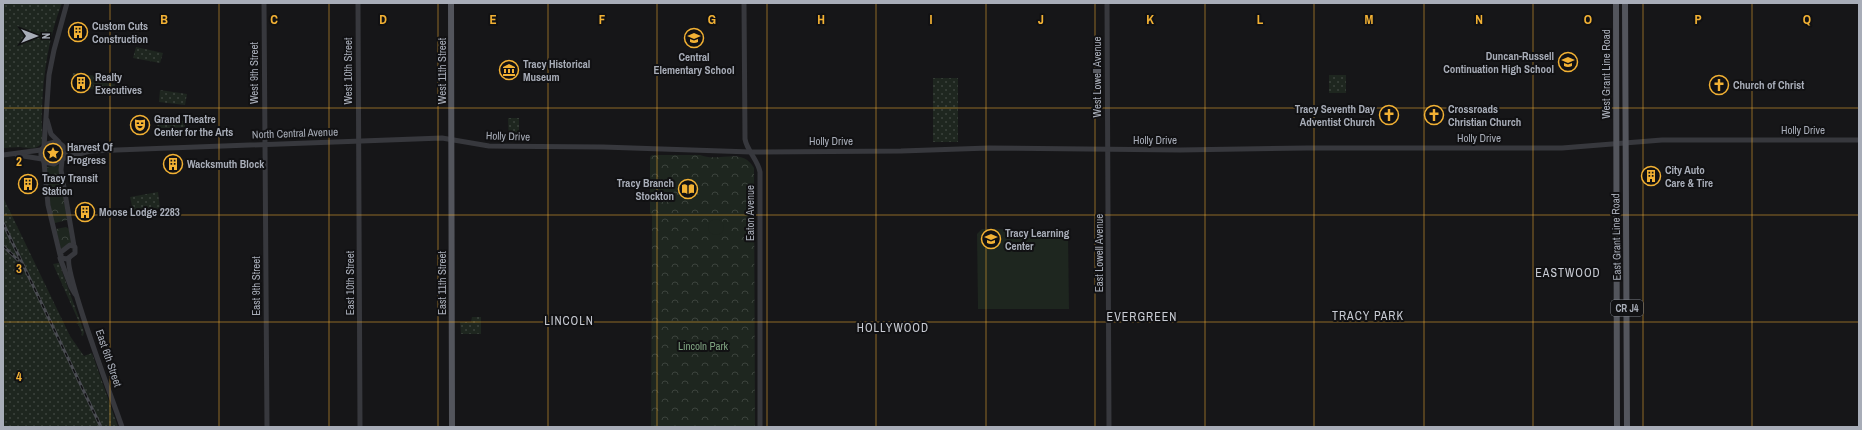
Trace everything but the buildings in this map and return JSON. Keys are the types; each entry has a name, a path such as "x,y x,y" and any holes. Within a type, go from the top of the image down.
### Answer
{"main road":[{"name":"West 11th Street","path":"451,3 452,139"},
{"name":"West Grant Line Road","path":"1616,3 1616,145"},
{"name":"West Grant Line Road","path":"1625,3 1626,143"},
{"name":"East 11th Street","path":"452,139 452,427"},
{"name":"East Grant Line Road","path":"1626,143 1627,427"},
{"name":"East Grant Line Road","path":"1616,145 1617,427"}],"street":[{"path":"43,160 49,75 54,50 67,3"},
{"name":"West 9th Street","path":"264,3 264,144"},
{"name":"West 10th Street","path":"358,3 359,140"},
{"name":"Eaton Avenue","path":"744,3 745,139 746,144 759,166 760,172 760,427"},
{"name":"West Lowell Avenue","path":"1107,3 1108,150"},
{"path":"46,110 51,134 65,148 61,170 76,252 64,260 60,256 66,247 74,246"},
{"name":"North Central Avenue","path":"65,148 90,151 359,140 452,139"},
{"name":"Holly Drive","path":"452,139 489,146 603,147 751,152 901,151 989,148 1108,150 1562,148 1616,145 1662,140 1859,140"},
{"name":"East 10th Street","path":"359,140 360,427"},
{"path":"14,155 43,148 52,142 59,143"},
{"name":"East 9th Street","path":"264,144 267,427"},
{"name":"East Lowell Avenue","path":"1108,150 1110,427"},
{"name":"North Central Avenue","path":"63,159 90,151"},
{"path":"3,155 14,155 43,160 52,164 63,159"},
{"name":"East 6th Street","path":"43,160 48,205 60,256 71,287 77,296"},
{"name":"East 6th Street","path":"69,258 68,264 77,296 122,427"}],"green space":[{"path":"3,3 62,3 50,42 45,69 42,143 34,148 3,148"},
{"path":"136,47 163,53 160,63 133,58"},
{"path":"73,73 97,76 96,82 115,84 114,91 90,89 89,81 72,79"},
{"path":"1329,75 1346,75 1346,93 1329,93"},
{"path":"933,78 958,78 958,142 933,142"},
{"path":"160,90 187,94 185,105 159,102"},
{"path":"508,118 519,118 519,142 509,142"},
{"path":"158,119 185,121 185,127 157,129"},
{"name":"Lincoln Park","path":"652,155 700,155 707,157 737,156 749,161 754,168 755,427 651,427 652,215 650,213 650,157"},
{"path":"59,165 67,220 55,223 53,222 48,190 47,167"},
{"path":"158,192 160,208 134,215 130,197"},
{"path":"3,197 70,336 84,356 92,353 118,427 3,427"},
{"path":"713,219 719,219 724,224 722,233 719,235 713,235 708,230 708,224"},
{"path":"66,227 69,229 71,243 61,249 56,229"},
{"path":"982,229 1068,231 1069,309 978,309 977,234"},
{"path":"59,263 84,332 83,336 81,335 82,333 78,324 76,324 79,322 53,264"},
{"path":"472,317 481,317 481,334 461,334 460,322 471,322"}],"railway":[{"path":"3,223 101,427"},
{"path":"3,246 18,260"}],"place":[{"name":"Custom Cuts Construction","path":"78,32"},
{"name":"Central Elementary School","path":"694,38"},
{"name":"Duncan-Russell Continuation High School","path":"1568,62"},
{"name":"Tracy Historical Museum","path":"509,70"},
{"name":"Realty Executives","path":"81,83"},
{"name":"Church of Christ","path":"1719,85"},
{"name":"Tracy Seventh Day Adventist Church","path":"1389,115"},
{"name":"Crossroads Christian Church","path":"1434,115"},
{"name":"Grand Theatre Center for the Arts","path":"140,125"},
{"name":"Harvest Of Progress","path":"53,153"},
{"name":"Wacksmuth Block","path":"173,164"},
{"name":"City Auto Care & Tire","path":"1651,176"},
{"name":"Tracy Transit Station","path":"28,184"},
{"name":"Tracy Branch Stockton","path":"688,189"},
{"name":"Moose Lodge 2283","path":"85,212"},
{"name":"Tracy Learning Center","path":"991,239"}],"district":[{"name":"EASTWOOD","path":"1568,273"},
{"name":"TRACY PARK","path":"1368,316"},
{"name":"EVERGREEN","path":"1142,317"},
{"name":"LINCOLN","path":"569,321"},
{"name":"HOLLYWOOD","path":"893,328"}]}
